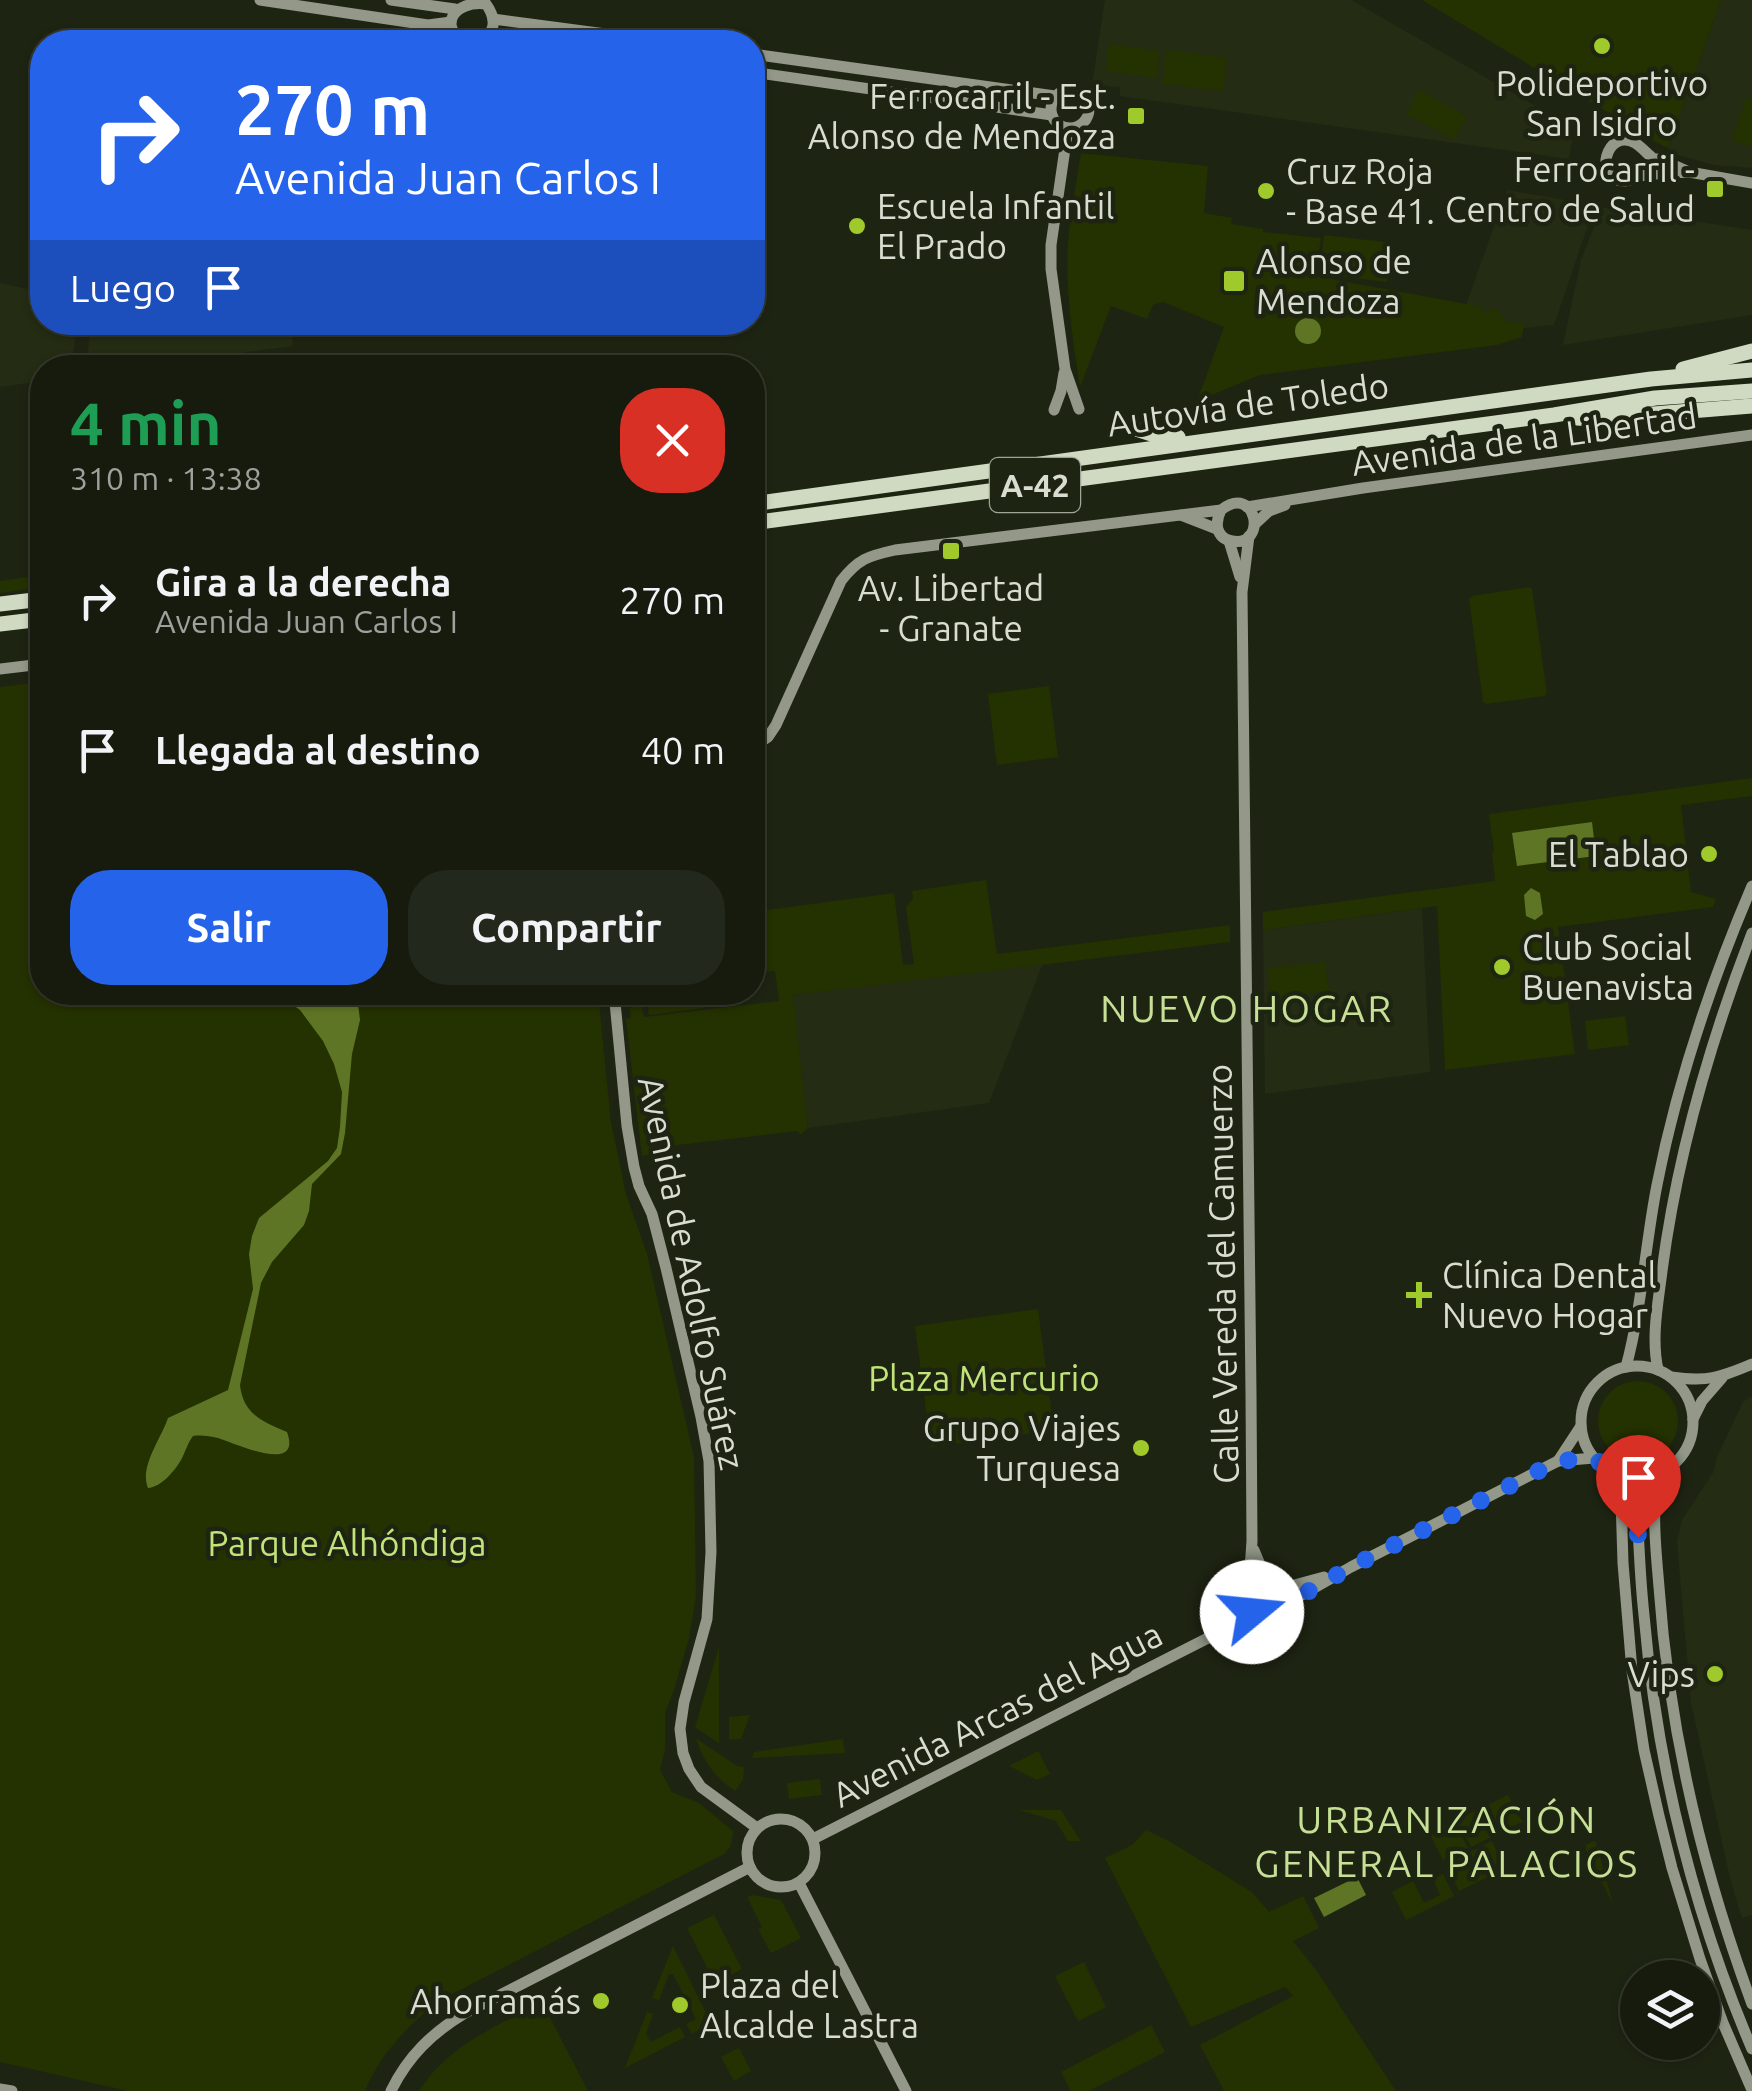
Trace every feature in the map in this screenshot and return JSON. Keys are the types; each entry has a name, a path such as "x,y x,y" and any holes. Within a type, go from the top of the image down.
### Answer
{"highway":[{"path":"1651,379 1752,351"},
{"name":"Autovía de Toledo","path":"765,502 1651,379 1752,370"},
{"name":"Autovía de Toledo","path":"765,524 1655,398 1752,391"},
{"path":"1554,415 1592,419 1752,406"},
{"path":"1124,426 1158,436 1207,440"},
{"path":"765,493 817,496"},
{"path":"0,604 30,600"},
{"path":"0,624 30,620"}],"street":[{"path":"260,0 428,25 451,22"},
{"path":"391,0 456,9"},
{"path":"454,30 451,22 456,9 466,1 483,2 494,19"},
{"path":"488,30 494,19"},
{"path":"494,19 576,30"},
{"path":"765,56 1055,96"},
{"path":"765,74 1052,115"},
{"path":"1063,91 1082,94 1088,104 1083,123 1068,128 1059,125 1052,115 1055,96 1063,91"},
{"path":"1054,410 1064,382 1064,369 1050,253 1068,128"},
{"path":"1690,172 1639,176 1626,181 1613,178 1605,158 1612,146 1623,140 1635,143 1654,159 1690,172 1752,183"},
{"path":"1639,176 1646,164 1643,150"},
{"path":"1064,369 1079,409"},
{"name":"Avenida de la Libertad","path":"1247,506 1752,436"},
{"name":"Avenida de la Libertad","path":"1252,530 1269,512 1303,497"},
{"path":"765,738 776,724 841,581 868,556 1221,510 1233,503 1247,506 1252,512 1252,530 1238,542 1222,536 1216,522 1221,510"},
{"path":"1177,514 1218,529"},
{"name":"Calle Vereda del Camuerzo","path":"1248,1601 1252,1542 1242,586 1252,530"},
{"name":"Calle Vereda del Camuerzo","path":"1229,540 1242,586"},
{"path":"0,669 30,665"},
{"path":"1626,1366 1673,1118 1698,1029 1752,886"},
{"path":"1658,1370 1654,1349 1658,1301 1676,1190 1712,1048 1752,933"},
{"name":"Avenida de Adolfo Suárez","path":"615,1005 634,1167 652,1214 670,1284 709,1461 711,1552 707,1619 680,1730 684,1753 701,1787 757,1828"},
{"path":"1671,1378 1723,1377 1752,1364"},
{"path":"1626,1366 1658,1370 1684,1392 1693,1419 1692,1434 1684,1452 1670,1467 1636,1478 1621,1476 1594,1458 1585,1443 1582,1410 1592,1388 1610,1372 1626,1366"},
{"path":"1693,1419 1702,1401 1723,1377"},
{"path":"1558,1461 1581,1426"},
{"path":"1351,1567 1306,1583 1257,1592 1248,1601 1249,1608 1255,1616 1262,1616 1558,1461 1594,1458"},
{"path":"1606,1469 1621,1498 1632,1672 1659,1816 1700,1959 1752,2090"},
{"path":"1659,1473 1656,1539 1672,1707 1702,1849 1752,2004"},
{"path":"1636,1478 1644,1616 1662,1754 1706,1926 1752,2049"},
{"name":"Calle Vereda del Camuerzo","path":"1252,1542 1258,1562 1275,1589"},
{"path":"1275,1589 1281,1602 1279,1608"},
{"name":"Avenida Arcas del Agua","path":"1206,1639 1248,1601"},
{"name":"Avenida Arcas del Agua","path":"813,1838 1255,1616"},
{"path":"788,1818 807,1829 813,1838 813,1868 799,1883 778,1887 767,1884 750,1867 747,1847 757,1828 766,1822 788,1818"},
{"path":"391,2091 416,2052 440,2028 750,1867"},
{"path":"799,1883 906,2091"},
{"path":"0,2088 12,2091"}],"shaded area":[{"path":"1105,0 1351,0 1574,128 1569,159 1120,96 1120,87 1092,85"},
{"path":"1721,0 1752,0 1752,168 1714,165 1678,155 1668,148"},
{"path":"1507,190 1595,205 1554,325 1481,333 1466,305"},
{"path":"1602,207 1752,230 1752,315 1563,345 1581,260"},
{"path":"0,283 30,289 30,335 76,335 73,355 30,355 30,383 0,387"},
{"path":"1308,318 1317,322 1321,331 1317,340 1308,344 1299,340 1295,331 1299,322"},
{"path":"90,335 293,335 293,346 226,355 87,355"},
{"path":"1592,822 1596,856 1517,866 1512,833"},
{"path":"1531,888 1540,893 1543,914 1535,920 1526,916 1524,895"},
{"path":"1422,908 1430,1072 1265,1094 1263,930"},
{"path":"1043,963 989,1103 808,1128 792,995"},
{"path":"293,1005 358,1005 360,1020 352,1054 341,1154 312,1184 304,1225 272,1262 261,1283 240,1385 250,1410 287,1432 289,1445 285,1452 264,1453 218,1438 193,1436 171,1474 148,1488 146,1471 168,1418 228,1390 253,1289 249,1254 259,1218 328,1161 337,1148 342,1092 323,1041"},
{"path":"1752,1396 1752,1915 1742,1918 1691,1703 1677,1542 1682,1520 1714,1471 1743,1402"},
{"path":"1357,1877 1366,1895 1324,1917 1314,1898"}],"green space":[{"name":"Polideportivo San Isidro","path":"1422,0 1721,0 1668,148 1652,140 1655,131 1646,126 1642,133"},
{"path":"1109,44 1160,51 1157,78 1106,71"},
{"path":"1166,50 1227,58 1223,91 1162,84"},
{"path":"1419,90 1467,116 1454,140 1407,114"},
{"path":"1746,98 1752,100 1752,147 1732,140"},
{"path":"1081,153 1208,166 1204,213 1232,218 1231,224 1263,232 1321,238 1316,270 1288,264 1259,266 1478,306 1486,313 1496,307 1506,322 1524,323 1522,337 1497,345 1260,375 1197,401 1224,327 1163,302 1153,305 1147,319 1111,306 1080,387 1067,270"},
{"path":"1324,235 1393,243 1387,282 1320,274"},
{"path":"30,577 30,589 0,593 0,581"},
{"path":"1529,587 1547,692 1545,696 1486,704 1469,599"},
{"name":"Parque Alhóndiga","path":"30,683 30,1005 599,1005 611,1123 625,1191 647,1254 694,1457 696,1596 689,1638 665,1712 665,1750 660,1770 672,1792 699,1803 733,1831 731,1846 724,1854 435,2003 386,2054 365,2091 128,2091 0,2062 0,687"},
{"path":"1049,686 1058,757 997,765 988,694"},
{"name":"Club Social Buenavista","path":"1752,778 1752,796 1681,805 1691,892 1716,899 1713,907 1558,927 1575,1054 1445,1070 1437,906 1263,930 1263,912 1495,881 1489,814"},
{"path":"986,880 997,954 1230,925 1230,942 793,995 808,1128 800,1135 797,1131 661,1147 660,1152 642,1156 626,1019 631,1018 630,1008 641,1005 644,1017 779,1001 775,971 765,972 765,910 894,893 903,965 914,964 906,907 913,898 912,891"},
{"path":"1325,962 1329,991 1271,998 1268,968"},
{"path":"647,1005 704,1005 704,1008 649,1015"},
{"path":"1625,1016 1629,1045 1588,1050 1585,1021"},
{"name":"Plaza Mercurio","path":"1038,1309 1054,1430 931,1447 915,1326"},
{"path":"1638,1381 1653,1384 1666,1393 1675,1406 1675,1436 1666,1449 1653,1458 1638,1461 1623,1458 1610,1449 1601,1436 1598,1421 1601,1406 1610,1393 1623,1384"},
{"path":"719,1647 719,1743 695,1727"},
{"path":"750,1715 741,1739 729,1740 729,1717"},
{"path":"696,1738 744,1767 743,1780 735,1791 711,1768"},
{"path":"843,1739 845,1753 752,1758 754,1752"},
{"path":"1038,1751 1050,1774 1037,1780 1009,1766"},
{"path":"820,1779 822,1795 789,1799 787,1783"},
{"path":"1508,1795 1522,1822 1471,1847 1457,1820"},
{"path":"1019,1810 1061,1810 1081,1841 1068,1841 1056,1821"},
{"path":"1454,1821 1468,1848 1443,1860 1430,1834"},
{"path":"1146,1830 1252,1892 1269,1912 1303,1896 1319,1928 1293,1941 1396,2091 1224,2091 1200,2045 1293,1996 1285,1987 1191,2027 1105,1858 1132,1845"},
{"path":"1492,1841 1505,1869 1459,1891 1446,1864"},
{"path":"1593,1841 1613,1904 1586,1850 1586,1845"},
{"path":"1443,1874 1454,1896 1406,1920 1392,1892 1413,1881 1424,1903 1440,1895 1433,1879"},
{"path":"747,1897 781,1900 801,1938 771,1953"},
{"path":"714,1915 742,1969 715,1983 687,1928"},
{"path":"673,1946 711,2023 692,2034 686,2024 696,2019 673,1974 669,1974 659,2000 652,1998"},
{"path":"1084,1962 1106,2007 1078,2021 1055,1976"},
{"path":"542,2002 588,2091 419,2091 458,2049"},
{"path":"647,2012 653,2014 646,2034 651,2042 680,2027 685,2037 625,2068"},
{"path":"1151,2025 1165,2052 1089,2091 1071,2091 1061,2072"},
{"path":"739,2048 751,2071 734,2081 721,2057"}],"place":[{"name":"Polideportivo San Isidro","path":"1602,46"},
{"name":"Ferrocarril - Est. Alonso de Mendoza","path":"1136,116"},
{"name":"Ferrocarril - Centro de Salud","path":"1715,189"},
{"name":"Cruz Roja - Base 41.","path":"1266,191"},
{"name":"Escuela Infantil El Prado","path":"857,226"},
{"name":"Alonso de Mendoza","path":"1234,281"},
{"name":"Av. Libertad - Granate","path":"951,551"},
{"name":"El Tablao","path":"1709,854"},
{"name":"Club Social Buenavista","path":"1502,967"},
{"name":"Clínica Dental Nuevo Hogar","path":"1419,1295"},
{"name":"Grupo Viajes Turquesa","path":"1141,1448"},
{"name":"Vips","path":"1715,1674"},
{"name":"Ahorramás","path":"601,2001"},
{"name":"Plaza del Alcalde Lastra","path":"680,2005"}],"district":[{"name":"NUEVO HOGAR","path":"1247,1008"},
{"name":"URBANIZACIÓN GENERAL PALACIOS","path":"1447,1841"}],"route":[{"path":"1252,1612 1255,1616 1272,1612 1558,1461 1594,1458 1614,1473 1636,1478 1638,1537"}]}
